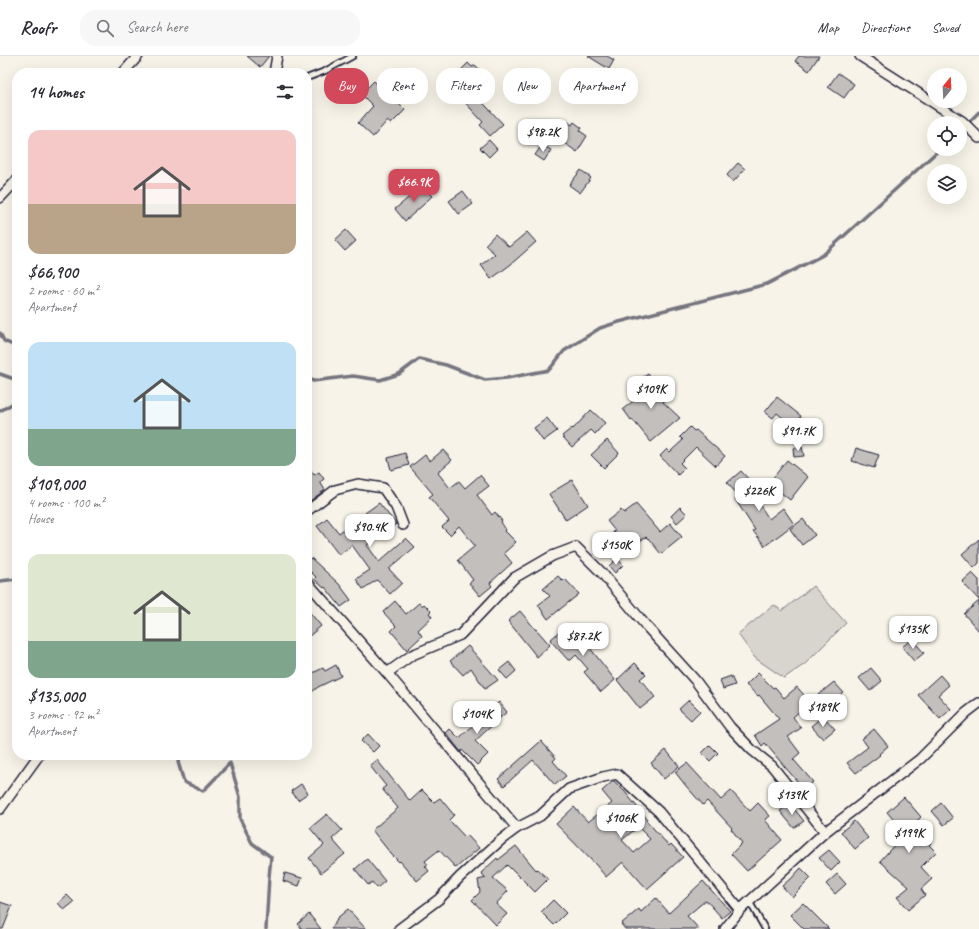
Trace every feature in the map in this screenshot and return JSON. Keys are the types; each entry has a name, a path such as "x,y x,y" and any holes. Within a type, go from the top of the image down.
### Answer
{"street":[{"path":"127,68 138,56"},
{"path":"275,68 277,56"},
{"path":"860,56 962,121 976,134"},
{"path":"0,198 12,185"},
{"path":"312,507 335,490 358,484 383,488 396,507 402,525"},
{"path":"387,673 412,655 460,635 514,578 552,556 576,548 602,573 647,627 695,680 730,726 752,750 772,766 825,832"},
{"path":"312,588 387,673 517,828"},
{"path":"724,929 740,910 825,832 920,759 966,713 979,703"},
{"path":"0,809 35,760"},
{"path":"399,929 439,899 460,877 495,845 517,828 540,816 569,789 603,776 617,774 659,812 740,910"}],"lane":[{"path":"312,76 353,56"},
{"path":"750,901 765,929"}],"shaded area":[{"path":"813,586 846,623 805,664 784,678 755,658 738,634 774,605 782,611"}],"building":[{"path":"247,56 269,56 260,67"},
{"path":"588,56 607,56 614,60 610,68"},
{"path":"799,56 819,56 809,71 795,61"},
{"path":"468,63 472,67 475,65 478,68 463,68"},
{"path":"838,73 854,84 844,98 828,87"},
{"path":"374,81 377,84 377,104 399,104 405,110 391,124 387,121 373,137 358,123 373,106 369,102 369,86"},
{"path":"466,104 484,104 503,124 490,136 480,125 483,122"},
{"path":"568,122 572,125 574,122 582,128 580,131 587,136 577,152 557,138"},
{"path":"489,140 497,149 489,157 480,148"},
{"path":"542,145 551,150 544,161 535,155"},
{"path":"738,163 745,169 733,182 727,175"},
{"path":"581,170 591,178 580,193 569,185"},
{"path":"419,184 432,196 405,221 395,209 413,194 411,192"},
{"path":"463,191 473,204 459,214 449,201"},
{"path":"346,230 356,241 345,251 335,240"},
{"path":"527,232 536,242 510,265 491,279 481,265 495,254 485,245 495,234 509,247"},
{"path":"648,374 668,398 663,402 680,418 651,442 623,409 644,393 636,382"},
{"path":"777,397 801,416 793,426 777,413 773,418 765,412"},
{"path":"591,410 605,423 595,434 591,430 572,447 562,436 572,428 573,429"},
{"path":"547,418 557,431 543,441 534,428"},
{"path":"690,427 694,431 696,430 725,456 716,466 696,447 680,463 685,468 678,475 660,456 667,449 670,452 683,440 680,437"},
{"path":"607,440 619,453 604,468 591,455"},
{"path":"802,447 804,456 794,457 793,448"},
{"path":"856,448 879,455 874,468 852,461"},
{"path":"443,450 452,460 438,473 450,488 459,481 465,488 480,475 489,486 477,495 492,515 495,512 502,521 501,522 506,530 505,531 516,542 504,553 512,563 490,583 492,586 480,596 469,583 473,580 458,560 475,546 459,526 450,535 442,527 449,521 429,497 433,494 410,467 425,455 430,461"},
{"path":"405,453 409,465 391,470 388,458"},
{"path":"787,460 808,477 790,500 769,483"},
{"path":"741,471 752,483 748,487 769,519 783,508 794,524 765,546 753,531 755,530 735,499 739,496 727,483"},
{"path":"312,472 314,475 319,472 324,479 320,482 325,490 312,499"},
{"path":"572,480 588,505 566,520 549,494"},
{"path":"379,503 396,524 367,545 379,562 406,538 415,547 389,569 402,583 390,594 377,580 363,589 356,579 370,570 352,545 339,555 317,526 327,518 339,533 349,525 359,537 375,526 365,513"},
{"path":"636,504 660,532 670,523 682,537 661,554 646,537 640,541 635,536 623,546 613,532 615,531 607,521 621,510 624,513"},
{"path":"680,507 687,514 677,523 671,516"},
{"path":"803,519 815,535 802,545 790,529"},
{"path":"979,539 979,563 974,568 962,554"},
{"path":"617,558 623,565 615,573 609,566"},
{"path":"312,559 339,584 351,600 341,607 325,587 324,588 314,579 316,577 312,573"},
{"path":"972,573 979,580 979,600 962,582"},
{"path":"558,576 563,581 565,579 579,594 548,619 538,605 550,596 543,589"},
{"path":"395,601 406,614 419,603 422,606 424,604 431,611 429,613 432,617 418,630 422,636 407,650 391,631 396,626 383,612"},
{"path":"979,601 979,631 964,614"},
{"path":"520,611 550,645 537,657 508,621"},
{"path":"312,615 321,626 312,634"},
{"path":"568,624 590,648 615,680 601,692 584,672 588,669 576,655 571,660 568,660 550,640"},
{"path":"912,639 924,653 914,661 902,647"},
{"path":"468,646 498,680 485,689 471,668 463,675 450,661"},
{"path":"509,662 516,671 507,679 499,670"},
{"path":"635,663 646,674 640,679 655,697 640,709 617,680"},
{"path":"336,665 341,676 318,687 312,692 312,674 323,668 325,671"},
{"path":"871,668 882,681 870,691 859,678"},
{"path":"758,673 773,688 775,687 784,698 797,687 810,702 793,717 801,728 788,737 800,753 793,759 813,782 804,789 765,743 762,746 755,735 779,719 759,695 758,696 746,685"},
{"path":"940,675 949,685 938,695 951,709 940,719 918,695"},
{"path":"731,676 735,685 723,689 720,680"},
{"path":"834,682 843,692 822,710 813,699"},
{"path":"689,700 700,711 691,720 679,709"},
{"path":"499,702 507,712 475,741 488,754 477,765 462,750 461,752 446,733 450,729 459,738"},
{"path":"823,716 835,729 823,739 811,726"},
{"path":"874,729 888,746 879,754 880,755 856,773 847,763 868,747 862,739"},
{"path":"368,734 379,746 373,752 361,741"},
{"path":"541,741 556,758 553,761 566,776 555,785 533,760 504,786 498,779"},
{"path":"710,745 718,753 710,761 702,753"},
{"path":"666,750 679,766 664,779 651,763"},
{"path":"377,760 410,801 422,790 434,802 440,798 454,815 449,820 465,837 467,835 479,848 456,868 439,850 425,861 428,865 425,866 429,871 417,881 400,861 399,862 391,854 372,830 398,808 382,789 386,786 370,766"},
{"path":"687,763 721,800 731,791 750,811 758,803 770,816 765,820 782,840 747,871 731,854 742,843 731,829 732,828 707,801 703,805 675,772"},
{"path":"614,781 625,792 647,819 646,820 669,846 671,844 683,857 647,889 623,862 606,877 556,824 574,807 588,822 612,803 602,791","holes":["638,827 650,839 634,853 622,840"]},
{"path":"301,784 308,793 298,800 291,791"},
{"path":"904,797 921,817 913,825 931,843 929,845 936,852 921,867 932,879 921,889 925,895 908,910 897,897 909,887 880,861 905,833 887,812"},
{"path":"941,803 953,818 944,825 932,811"},
{"path":"790,804 804,821 794,828 780,811"},
{"path":"327,814 342,830 332,839 345,854 321,873 309,858 324,845 310,828"},
{"path":"854,821 868,838 855,849 841,832"},
{"path":"516,846 536,870 537,869 548,879 535,892 507,865 493,878 508,891 496,904 507,914 496,925 472,900 480,892 478,880 486,878 481,873 497,858 498,860"},
{"path":"829,850 840,862 831,871 819,858"},
{"path":"367,859 385,881 377,888 372,882 368,885 355,869"},
{"path":"801,868 811,878 792,897 782,886"},
{"path":"285,873 302,878 299,886 283,881"},
{"path":"837,874 846,884 835,894 826,884"},
{"path":"703,881 730,911 722,918 706,900 687,916 699,929 625,929 621,924 639,909 641,912 656,898 669,913"},
{"path":"67,895 74,902 64,910 58,903"},
{"path":"553,900 566,913 554,925 541,912"},
{"path":"0,902 12,906 3,929 0,929"},
{"path":"803,903 829,929 804,929 790,915"},
{"path":"348,909 366,929 331,929 337,920 336,919"},
{"path":"309,914 321,929 302,929 298,924"}],"waterway":[{"path":"967,124 979,112"},
{"path":"312,380 353,376 380,380 399,374 419,359 446,365 485,380 507,378 549,370 564,351 600,328 767,284 823,255 932,156"},
{"path":"0,333 4,341 12,345"},
{"path":"0,374 12,378"},
{"path":"0,411 12,404"},
{"path":"0,581 12,580"},
{"path":"179,760 178,762 184,782 203,791 230,763 240,797 240,819 252,843 271,857 266,929"}]}
